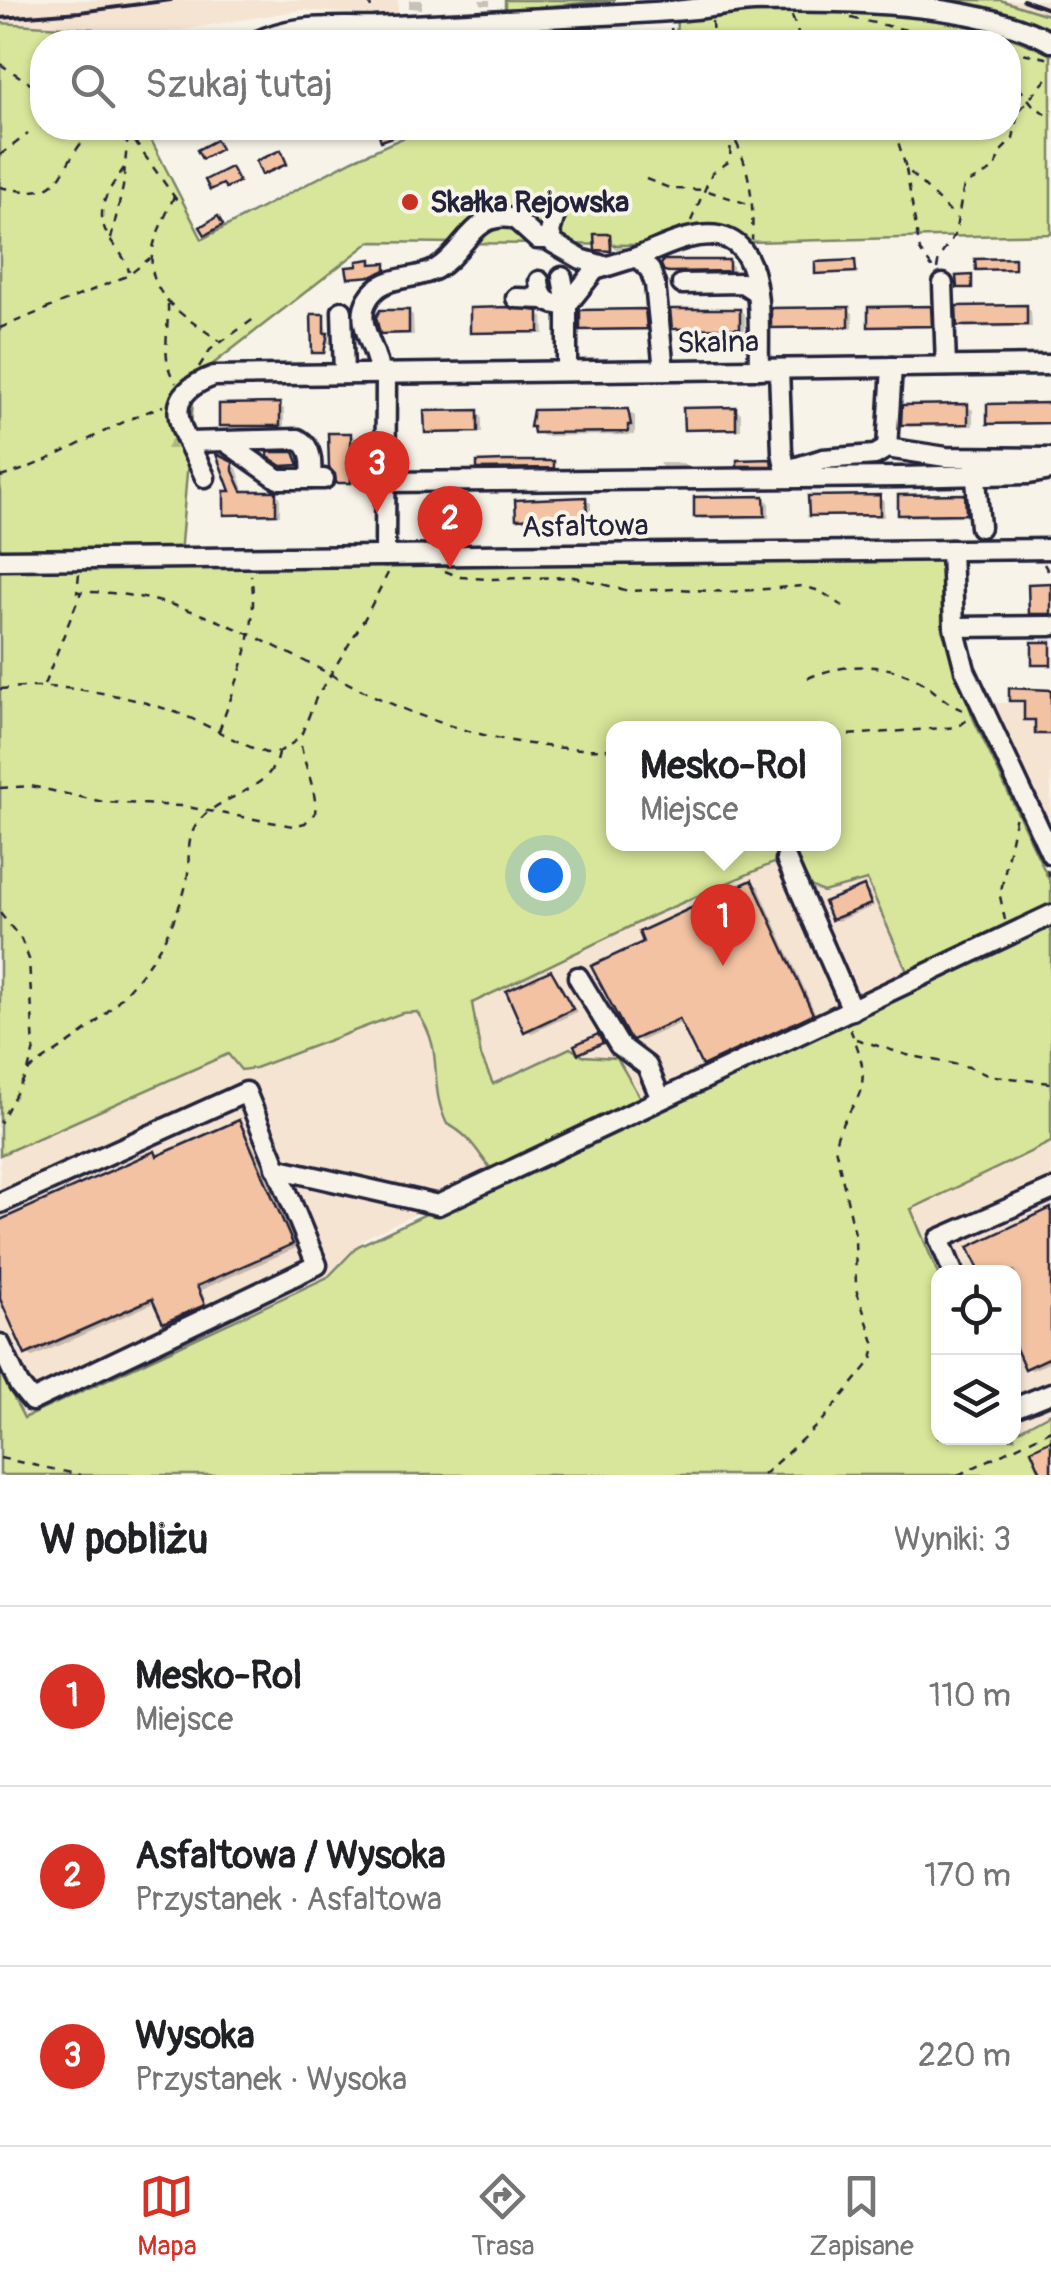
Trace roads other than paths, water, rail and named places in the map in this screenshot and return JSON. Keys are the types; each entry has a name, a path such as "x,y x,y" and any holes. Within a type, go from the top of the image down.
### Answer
{"street":[{"path":"287,30 783,2 918,7 1008,24 1051,42"},
{"path":"551,239 555,215"},
{"path":"383,562 386,482 382,374 366,334 364,308 384,283 438,268 455,254 472,230 488,219 515,219 537,239 551,239 584,268 637,257 686,238 717,237 740,246 751,260 756,292 759,369"},
{"path":"637,257 650,270 655,284 664,370"},
{"path":"567,305 584,268"},
{"path":"562,276 567,305 567,372"},
{"path":"940,280 946,366"},
{"path":"682,284 742,283 756,292"},
{"path":"516,298 541,290 552,304 567,305"},
{"path":"342,311 344,374"},
{"name":"Skalna","path":"190,442 180,421 184,393 214,376 230,374 1051,365"},
{"path":"882,477 888,448 892,367"},
{"path":"779,369 782,452 787,474"},
{"path":"205,477 190,442 285,438 303,441 318,479 278,479 227,443"},
{"path":"256,440 258,462"},
{"path":"787,474 823,459 875,454 888,448 1029,474 1051,470"},
{"path":"386,482 787,474 882,477 1051,458"},
{"path":"974,466 980,526"},
{"path":"952,550 954,628 965,670 1048,859"},
{"name":"Asfaltowa","path":"0,560 383,562 952,550 1049,558"},
{"path":"954,628 1051,626"},
{"path":"786,859 848,1012"},
{"path":"276,1168 438,1205 1051,915"},
{"path":"578,977 620,1045 647,1066 662,1099"},
{"path":"0,1203 246,1092 317,1265 32,1401 18,1385 0,1344"},
{"path":"950,1265 940,1240 1051,1190"},
{"path":"1021,1405 1051,1393"}],"railway":[{"path":"0,18 171,0"},
{"path":"1023,0 1051,10"}],"place":[{"name":"Skałka Rejowska","path":"410,202"},
{"name":"Wysoka","path":"377,513"},
{"name":"Asfaltowa / Wysoka","path":"450,568"},
{"name":"Mesko-Rol","path":"723,966"}]}
